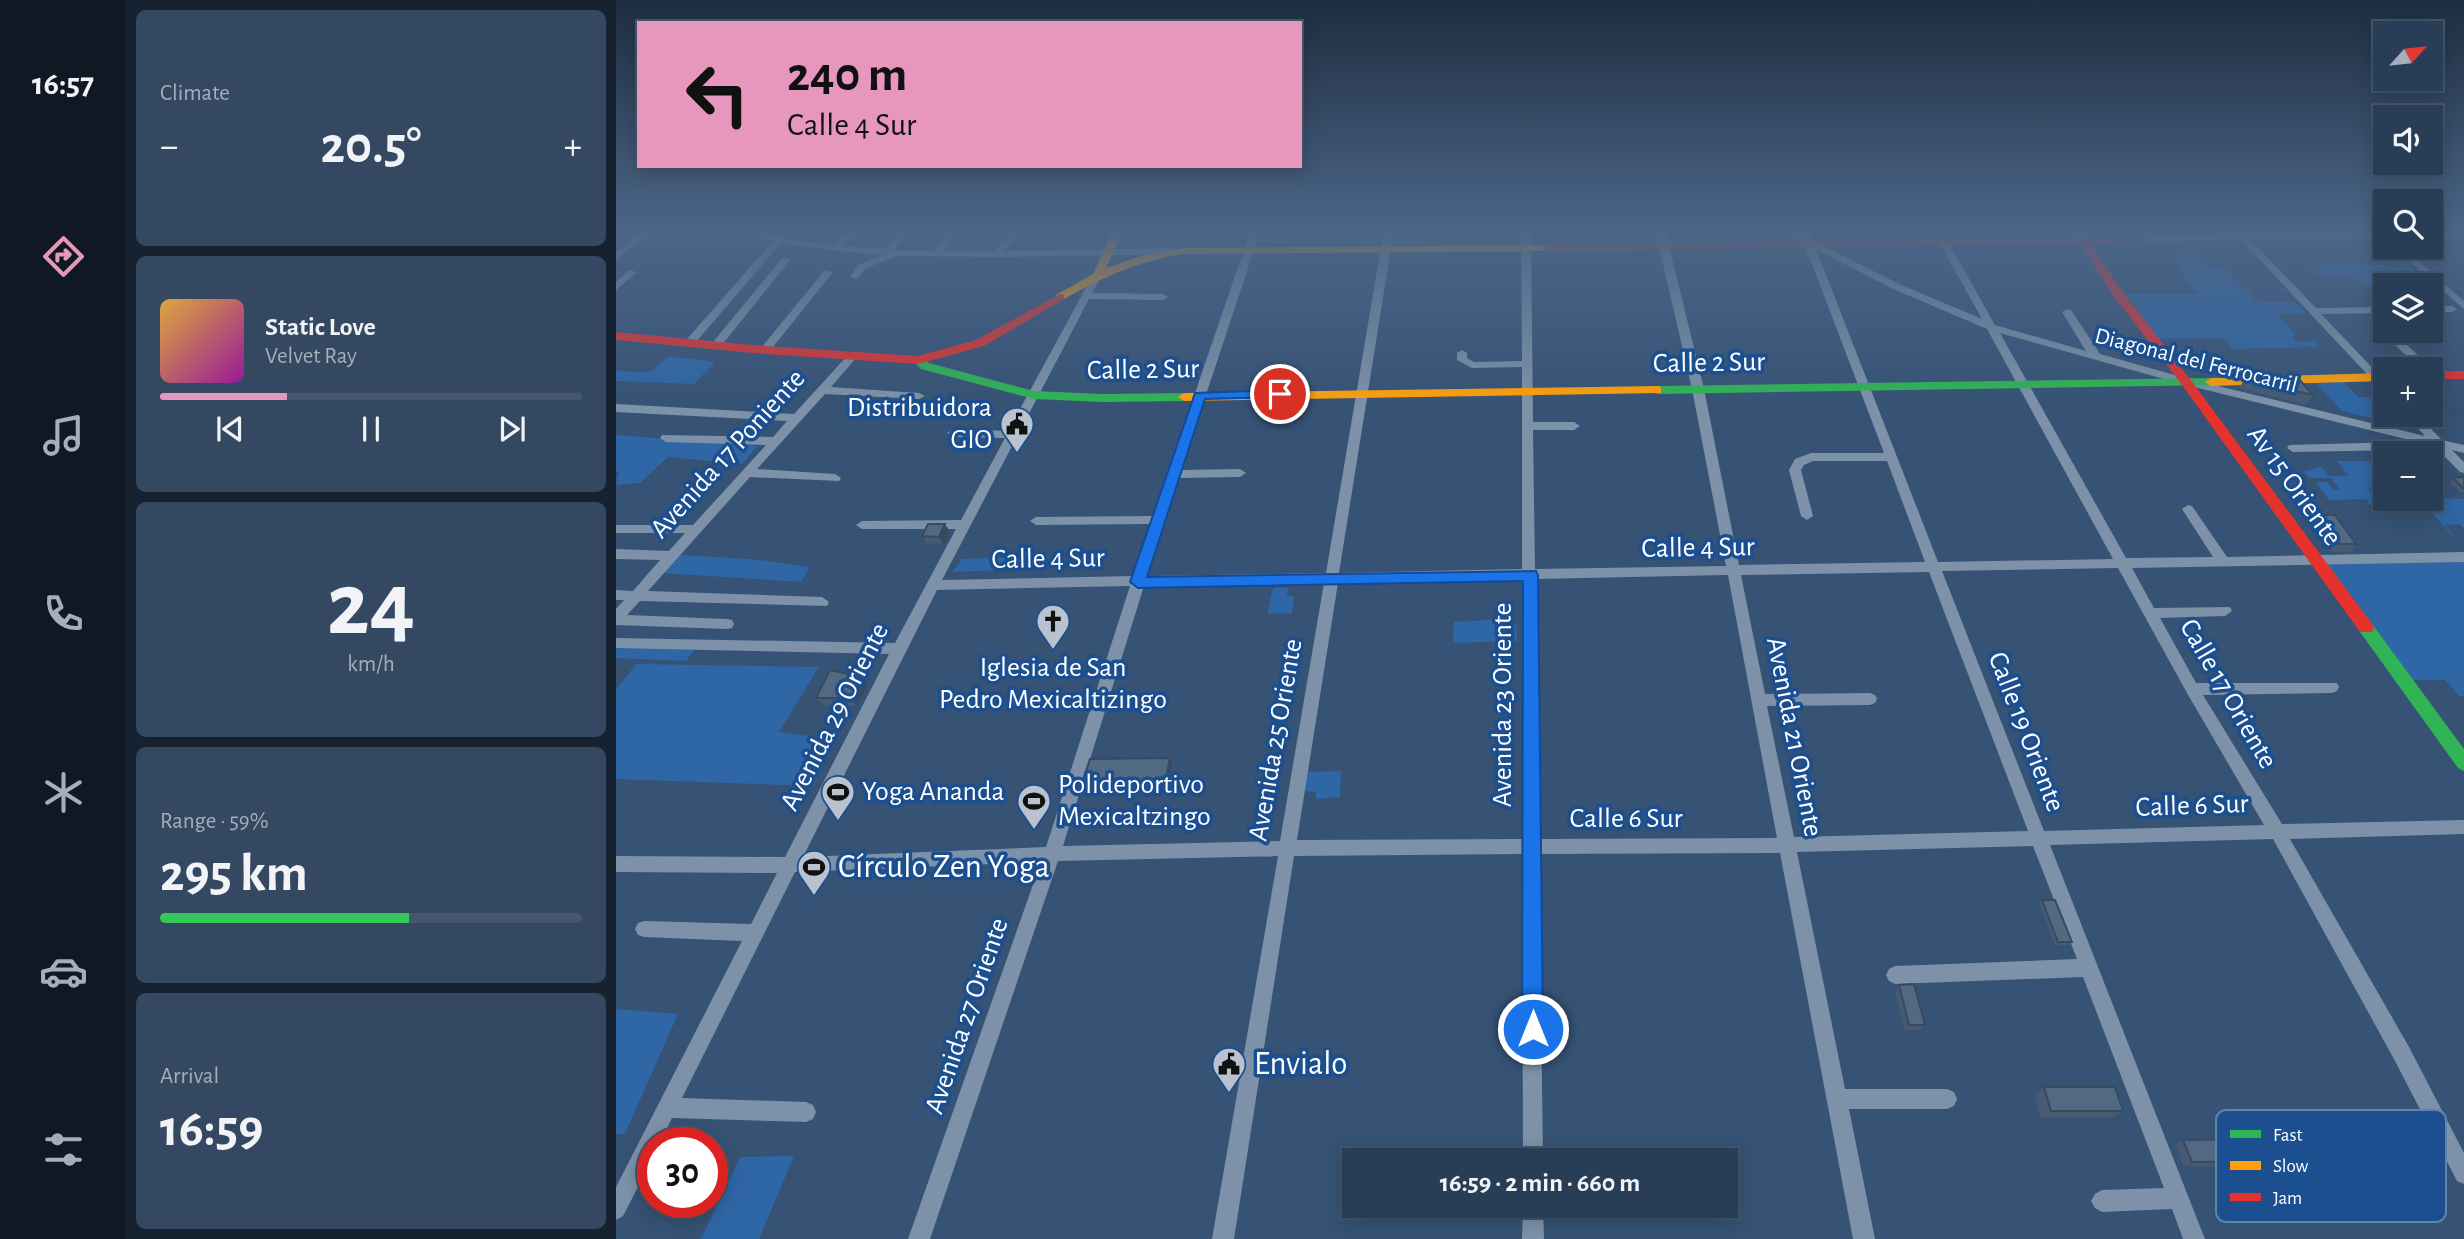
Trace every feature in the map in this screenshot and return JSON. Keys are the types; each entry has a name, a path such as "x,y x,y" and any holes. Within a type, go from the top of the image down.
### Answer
{"main road":[{"path":"616,344 921,363 987,348 1035,319 1046,308 1077,287"},
{"name":"Av 15 Oriente","path":"2113,287 2186,382 2464,763"},
{"path":"616,336 691,341 848,360"},
{"name":"Calle 2 Sur","path":"921,363 1034,395 1104,398 2373,380"},
{"path":"2443,374 2464,375"}],"street":[{"path":"691,341 738,287"},
{"path":"717,344 763,287"},
{"path":"765,350 816,287"},
{"name":"Avenida 29 Oriente","path":"616,1209 788,865 1090,287"},
{"name":"Avenida 27 Oriente","path":"919,1239 1052,854 1158,520 1236,287"},
{"name":"Avenida 25 Oriente","path":"1223,1239 1379,287"},
{"name":"Avenida 23 Oriente","path":"1527,287 1530,426 1533,1148"},
{"name":"Avenida 21 Oriente","path":"1673,287 1698,389 1864,1239"},
{"name":"Calle 19 Oriente","path":"1825,287 2194,1239"},
{"name":"Diagonal del Ferrocarril","path":"1897,287 1991,327 2186,382 2429,441"},
{"name":"Calle 17 Oriente","path":"1968,287 2149,613 2276,830 2431,1110"},
{"path":"2289,287 2373,371"},
{"path":"2441,287 2459,303"},
{"path":"1085,296 1163,297"},
{"path":"2312,311 2373,310"},
{"path":"2067,312 2096,357"},
{"path":"2399,343 2413,357"},
{"path":"1462,353 1462,360 1472,365 1528,364"},
{"name":"Avenida 17 Poniente","path":"616,619 848,360"},
{"path":"820,390 919,396"},
{"path":"616,408 796,418"},
{"path":"1530,426 1574,426"},
{"path":"2422,427 2435,441"},
{"path":"953,433 1014,435"},
{"path":"666,438 775,441"},
{"name":"Diagonal del Ferrocarril","path":"2443,444 2464,449"},
{"path":"2293,448 2402,446 2452,456"},
{"path":"2443,448 2464,469"},
{"path":"1807,516 1795,470 1799,462 1811,457 1892,457"},
{"path":"748,473 835,478"},
{"path":"1173,474 1240,473"},
{"path":"2188,509 2222,560"},
{"path":"1036,521 1158,520"},
{"path":"862,525 967,524"},
{"path":"616,529 696,529"},
{"path":"616,554 672,556"},
{"name":"Calle 4 Sur","path":"933,584 1935,569 2222,560 2464,557"},
{"path":"616,595 822,602"},
{"path":"2149,613 2225,611"},
{"path":"616,619 727,624"},
{"path":"616,643 900,649"},
{"path":"2192,689 2332,687"},
{"path":"1760,700 1870,699"},
{"name":"Calle 6 Sur","path":"616,864 788,865 1286,848 1786,845 2464,827"},
{"path":"644,929 755,933"},
{"path":"1895,975 2088,968"},
{"path":"1835,1099 1947,1099"},
{"path":"667,1108 806,1112"},
{"name":"Calle 17 Oriente","path":"2446,1139 2464,1174"},
{"path":"2102,1200 2178,1198"},
{"path":"1533,1218 1533,1239"}],"shaded area":[{"path":"2193,287 2243,287 2257,301 2294,301 2306,313 2277,314 2296,335 2292,336 2297,342 2314,341 2320,347 2233,349 2223,338 2158,339 2126,294 2199,294"},
{"path":"669,356 715,362 694,384 616,381 616,371 649,372"},
{"path":"2342,380 2358,397 2373,397 2373,418 2342,411 2314,381"},
{"path":"616,435 758,446 742,464 668,457 640,483 616,485 619,472 616,471"},
{"path":"2337,461 2373,461 2373,487 2368,487 2373,493 2373,508 2366,499 2329,500 2316,482 2327,482 2334,490 2340,490 2331,478 2309,478 2303,471 2322,467 2329,476 2349,476"},
{"path":"2443,498 2464,499 2464,529 2459,524 2445,525 2464,549 2431,511 2443,511"},
{"path":"680,555 750,559 810,567 801,582 662,573"},
{"path":"1009,557 1004,570 952,572 962,559"},
{"path":"2464,561 2464,696 2459,696 2445,680 2412,680 2325,562"},
{"path":"1288,587 1287,596 1294,596 1292,613 1267,614 1273,588"},
{"path":"1508,619 1509,623 1516,624 1517,641 1453,643 1454,622"},
{"path":"616,646 697,647 686,661 616,658"},
{"path":"636,664 819,667 779,732 833,739 814,786 616,779 616,690"},
{"path":"1341,771 1340,797 1316,799 1316,792 1304,791 1308,772"},
{"path":"616,1009 678,1014 625,1134 616,1134"},
{"path":"794,1156 759,1239 701,1239 711,1218 728,1218 728,1182 740,1157"}],"building":[{"path":"2298,378 2313,395 2245,379"},
{"path":"2464,477 2464,488 2453,478"},
{"path":"2318,515 2335,515 2356,544 2340,544"},
{"path":"928,524 945,524 939,537 922,536"},
{"path":"830,670 861,677 851,698 816,698"},
{"path":"1170,758 1165,785 1081,786 1090,759"},
{"path":"2042,900 2055,900 2072,942 2058,942"},
{"path":"1914,984 1925,1025 1909,1025 1899,985"},
{"path":"2044,1087 2115,1087 2123,1111 2051,1111"},
{"path":"2183,1140 2216,1140 2216,1162 2192,1162"}],"traffic: fast":[{"path":"918,360 925,366 1034,395 1184,397"},
{"path":"1657,390 2211,382"},
{"path":"2366,628 2464,763"}],"traffic: slow":[{"path":"1060,297 1078,287"},
{"path":"2211,382 2373,377"},
{"path":"1184,397 1657,390"}],"traffic: jam":[{"path":"2113,287 2366,628"},
{"path":"616,336 765,350 918,360 980,343 1060,297"},
{"path":"2443,375 2464,375"}],"place":[{"name":"Distribuidora GIO","path":"1017,454"},
{"name":"Iglesia de San Pedro Mexicaltizingo","path":"1053,651"},
{"name":"Yoga Ananda","path":"838,822"},
{"name":"Polideportivo Mexicaltzingo","path":"1034,831"},
{"name":"Círculo Zen Yoga","path":"814,897"},
{"name":"Envialo","path":"1229,1094"}],"route":[{"path":"1280,394 1200,396 1138,582 1530,575 1533,1029"}]}
